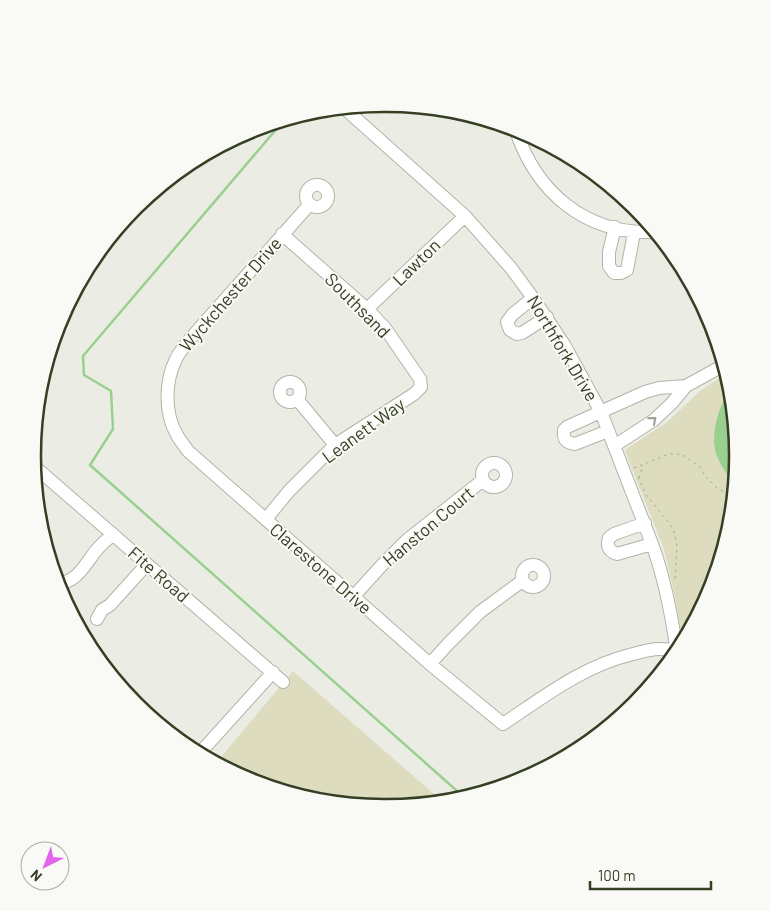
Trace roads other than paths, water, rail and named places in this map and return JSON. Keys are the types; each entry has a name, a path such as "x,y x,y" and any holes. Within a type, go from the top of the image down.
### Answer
{"street":[{"name":"Northfork Drive","path":"350,114 465,216 511,268 547,317 575,362 601,412 645,523 658,561 675,640"},
{"path":"519,139 538,177 563,203 579,214 595,221 634,233 646,232"},
{"name":"Wyckchester Drive","path":"167,393 170,374 177,357 190,339 310,204"},
{"name":"Lawton","path":"367,309 465,216"},
{"path":"615,227 609,266 614,273 627,270 634,233"},
{"name":"Southsand","path":"282,234 367,309 385,328 420,379 421,386"},
{"path":"533,298 513,314 507,322 510,330 517,334 522,333 547,317"},
{"path":"614,446 654,420 686,386 717,369"},
{"name":"Leanett Way","path":"266,519 290,490 335,445 414,394 421,386"},
{"path":"608,431 575,444 565,440 564,430 567,426 645,392 659,388 686,386"},
{"name":"Clarestone Drive","path":"167,393 171,419 176,434 188,451 430,664 504,724 559,686 599,664 641,652 658,649 668,650"},
{"path":"298,399 335,445"},
{"name":"Fite Road","path":"42,473 284,682"},
{"name":"Hanston Court","path":"354,596 407,540 483,480"},
{"path":"645,523 614,534 608,538 607,546 617,554 652,544"},
{"path":"66,583 78,575 112,534"},
{"path":"97,618 102,610 113,602 147,564"},
{"path":"430,664 480,612 522,581"},
{"path":"205,748 273,672"}],"waterway":[{"path":"276,130 83,356 84,375 111,391 113,429 90,465 458,792"}]}
